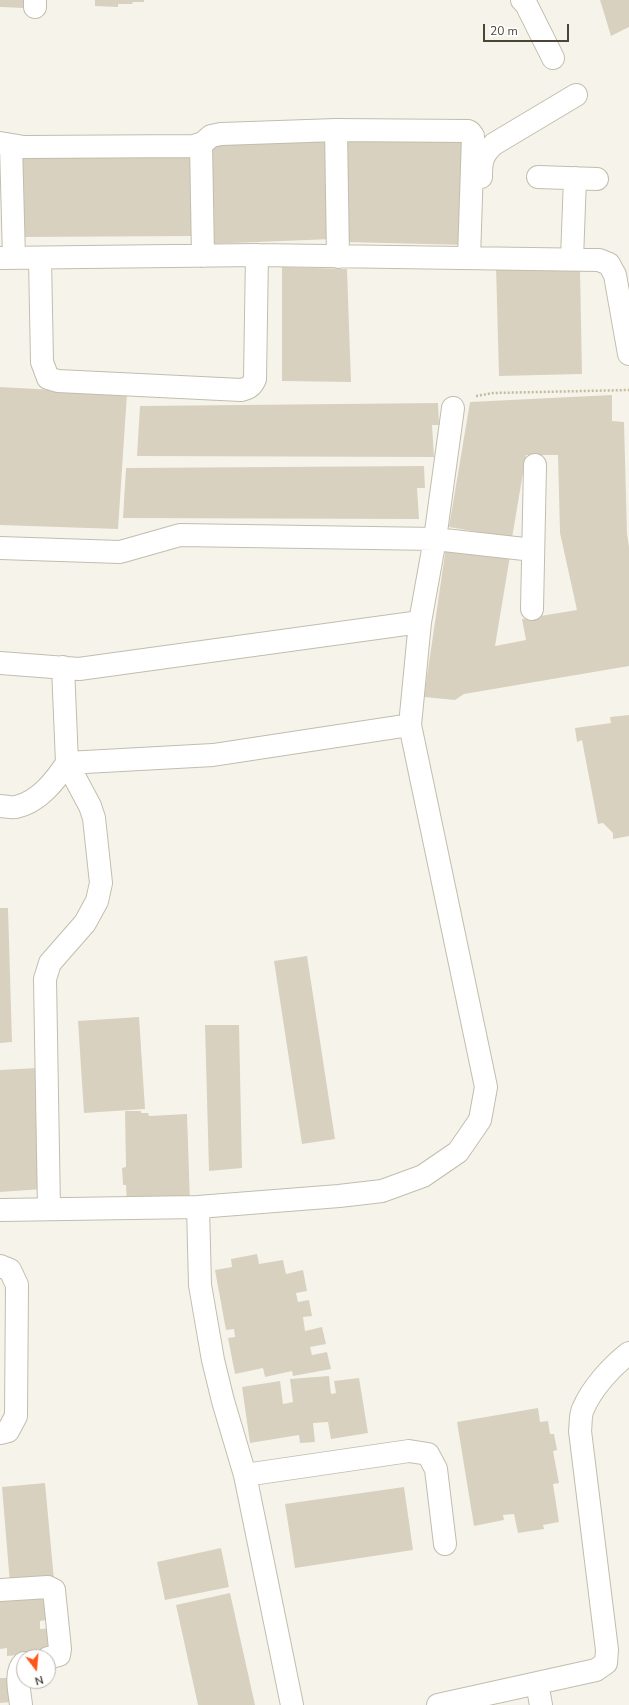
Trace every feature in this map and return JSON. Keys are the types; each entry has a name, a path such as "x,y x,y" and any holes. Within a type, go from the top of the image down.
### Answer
{"street":[{"path":"522,0 526,4 553,58"},
{"path":"474,258 481,166 484,153 494,144 576,95"},
{"path":"474,258 472,136 470,132 336,130 221,134 211,136 201,144 194,146 32,147 5,144 7,258 257,255 599,260 609,264 615,275 629,354"},
{"path":"336,130 338,256"},
{"path":"201,144 203,256"},
{"path":"538,177 597,179"},
{"path":"572,259 575,178"},
{"path":"40,258 42,362 48,378 58,381 241,390 252,385 255,379 257,255"},
{"path":"0,1210 198,1207 339,1196 382,1191 423,1176 458,1152 480,1120 486,1086 410,725 420,622 436,539 453,408"},
{"path":"532,609 535,465"},
{"path":"0,548 120,552 180,535 436,539 534,550"},
{"path":"0,663 79,669 420,622"},
{"path":"49,1209 45,979 50,963 85,923 97,901 101,884 94,818 90,806 67,763 62,667"},
{"path":"67,763 213,755 410,725"},
{"path":"0,806 15,807 35,798 55,781 67,763"},
{"path":"198,1207 200,1286 223,1401 245,1475 292,1705"},
{"path":"0,1266 10,1270 17,1286 16,1416 8,1431 0,1432"},
{"path":"438,1705 596,1670 606,1663 607,1650 580,1431 583,1410 596,1386 618,1362 629,1353"},
{"path":"245,1475 409,1451 428,1454 436,1469 444,1544"},
{"path":"0,1590 48,1587 54,1590 60,1649 59,1654 56,1655"},
{"path":"537,1682 541,1705"},
{"path":"19,1689 21,1705"}],"path":[{"path":"453,408 460,402 470,397 493,393 629,390"}],"building":[{"path":"0,0 24,0 24,8 0,7"},
{"path":"95,0 144,0 144,2 118,4 118,7 95,6"},
{"path":"600,0 629,0 629,27 611,36"},
{"path":"344,137 468,137 465,245 345,242"},
{"path":"329,139 332,239 208,244 205,145"},
{"path":"197,148 197,236 23,237 21,150"},
{"path":"496,266 580,269 582,374 499,376"},
{"path":"282,267 347,269 351,382 282,381"},
{"path":"0,387 127,394 118,529 0,525"},
{"path":"612,395 612,421 624,422 627,534 629,547 629,666 464,694 455,700 424,697 446,547 510,556 495,646 526,640 522,619 577,610 560,533 558,455 526,455 512,538 449,527 470,402"},
{"path":"438,403 439,425 432,425 434,457 137,456 140,406"},
{"path":"424,466 425,488 417,488 419,519 123,518 126,468"},
{"path":"629,715 629,836 613,839 613,833 603,823 598,824 582,740 577,742 575,728 611,723 610,717"},
{"path":"0,908 8,908 12,1042 0,1043"},
{"path":"307,956 335,1139 302,1144 274,961"},
{"path":"139,1017 145,1109 84,1113 78,1021"},
{"path":"205,1025 239,1025 242,1168 209,1171"},
{"path":"37,1068 43,1189 0,1192 0,1070"},
{"path":"125,1111 141,1111 141,1113 148,1113 149,1116 187,1114 190,1203 127,1205 126,1185 123,1185 122,1168 126,1167"},
{"path":"257,1254 259,1264 283,1260 286,1274 303,1270 307,1291 296,1293 298,1302 309,1300 312,1316 303,1317 305,1331 322,1327 326,1344 310,1347 312,1355 327,1352 331,1369 293,1376 292,1371 265,1377 263,1368 235,1374 228,1338 235,1337 234,1329 226,1330 215,1270 232,1267 231,1259"},
{"path":"329,1376 331,1394 336,1393 334,1381 359,1378 368,1433 331,1439 328,1422 313,1423 315,1442 300,1443 299,1435 250,1443 242,1387 280,1381 283,1404 293,1402 290,1379"},
{"path":"538,1408 540,1422 548,1421 550,1434 554,1434 557,1450 553,1451 559,1483 553,1484 559,1522 543,1525 544,1529 518,1533 514,1514 503,1515 504,1520 474,1526 457,1422"},
{"path":"45,1483 54,1580 10,1584 2,1487"},
{"path":"404,1487 413,1550 295,1568 285,1504"},
{"path":"221,1548 229,1587 165,1600 157,1562"},
{"path":"50,1590 53,1619 40,1621 40,1629 56,1628 52,1649 16,1649 16,1655 7,1656 7,1648 0,1649 0,1597"},
{"path":"230,1593 255,1705 198,1705 176,1605"},
{"path":"0,1678 9,1678 11,1702 0,1703"}]}
